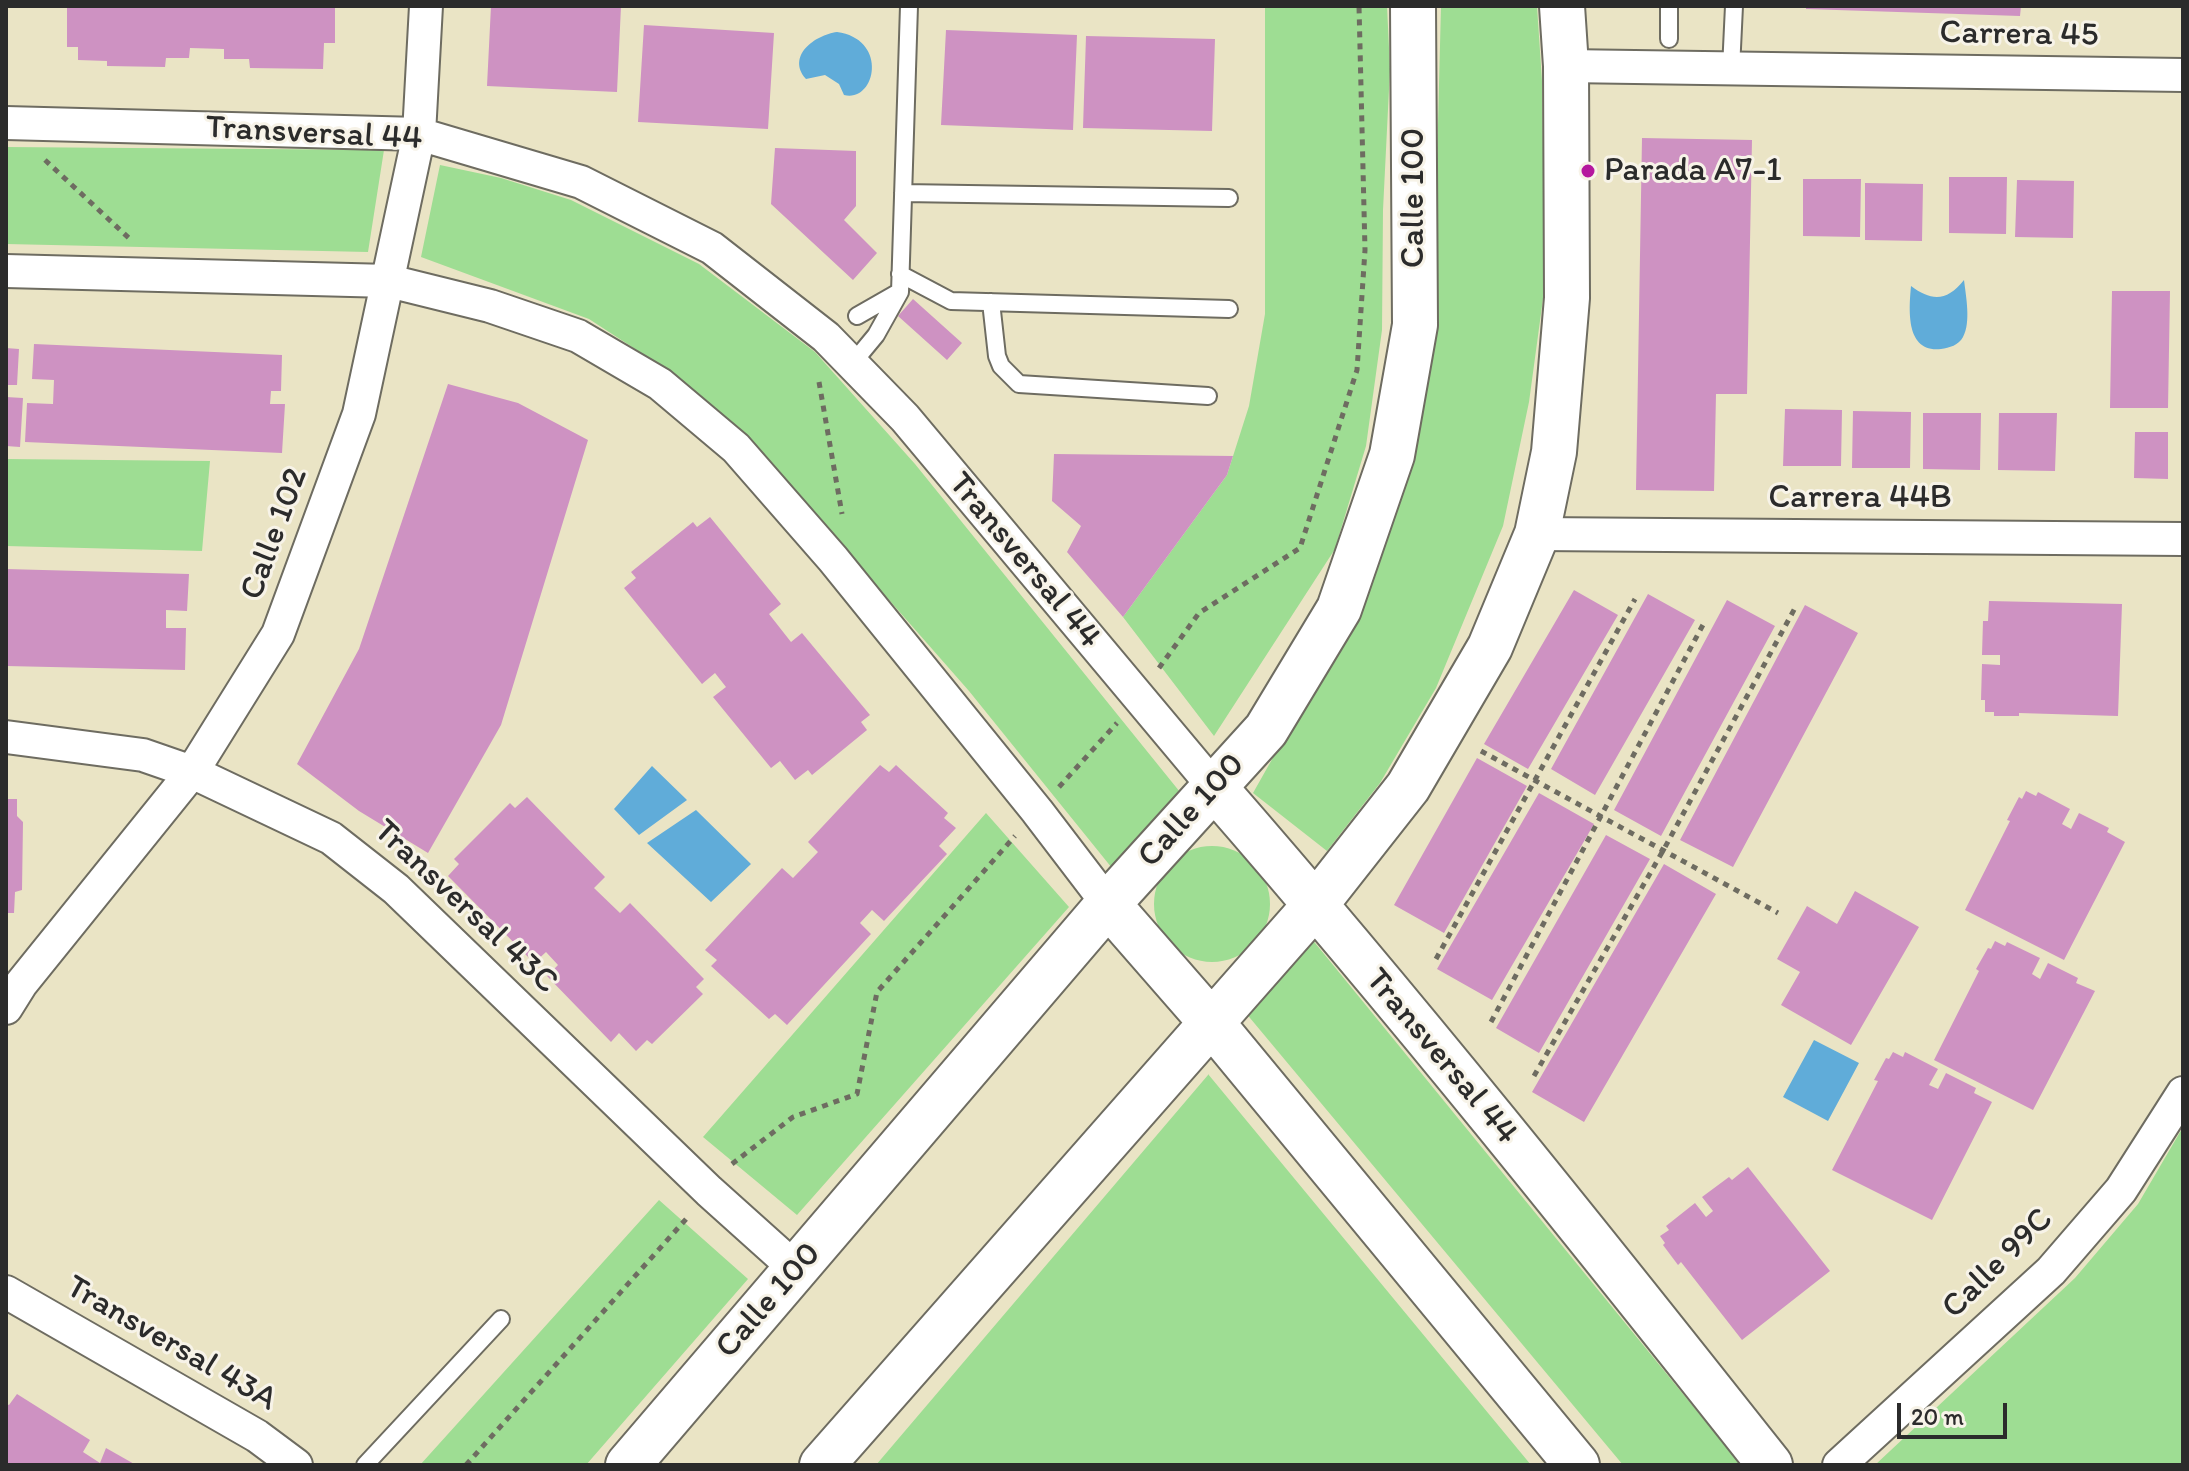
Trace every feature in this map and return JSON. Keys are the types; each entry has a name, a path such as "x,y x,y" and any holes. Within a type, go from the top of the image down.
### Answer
{"street":[{"name":"Calle 102","path":"6,1008 21,984 192,772 278,634 359,414 419,134 426,6"},
{"name":"Calle 100","path":"628,1465 1108,904 1266,730 1339,609 1392,455 1415,325 1413,6"},
{"path":"822,1465 1316,904 1408,787 1490,647 1537,534 1554,452 1567,298 1566,66 1562,6"},
{"name":"Carrera 45","path":"1566,66 2183,75"},
{"name":"Transversal 44","path":"6,123 419,134 581,182 712,248 826,337 905,418 1316,904 1592,1239 1770,1465"},
{"path":"6,271 389,281 490,306 578,336 660,384 736,448 833,559 1037,811 1108,904 1211,1022 1577,1465"},
{"name":"Carrera 44B","path":"1537,534 2183,539"},
{"name":"Transversal 43C","path":"6,737 143,755 192,772 331,838 396,889 709,1191 797,1270"},
{"name":"Calle 99C","path":"1839,1465 2051,1271 2121,1190 2183,1093"},
{"name":"Transversal 43A","path":"6,1292 257,1436 296,1465"}],"lane":[{"path":"852,364 876,335 900,283 909,6"},
{"path":"1669,6 1669,39"},
{"path":"1731,69 1734,6"},
{"path":"903,193 1229,198"},
{"path":"900,283 951,301 1229,309"},
{"path":"857,316 900,283"},
{"path":"991,302 997,356 1001,366 1019,384 1208,396"},
{"path":"365,1465 501,1319"}],"path":[{"path":"731,1165 793,1117 857,1094 877,992 1115,725 1199,613 1300,548 1357,370 1365,250 1359,6"},
{"path":"54,155 39,155 132,241 116,241"},
{"path":"828,385 818,373 843,521"},
{"path":"1436,959 1635,599"},
{"path":"1534,1076 1664,849 1795,608"},
{"path":"1491,1022 1705,621"},
{"path":"1106,714 1125,737"},
{"path":"1481,751 1778,913"},
{"path":"1051,774 1069,797"},
{"path":"466,1465 691,1213"}],"green space":[{"path":"1265,6 1387,6 1390,69 1383,210 1382,330 1366,446 1335,549 1214,736 1123,617 1227,475 1249,406 1265,314"},
{"path":"1441,6 1537,6 1542,81 1545,284 1529,402 1503,526 1436,688 1380,783 1327,851 1253,793 1353,616 1409,460 1432,362"},
{"path":"6,147 384,150 368,252 6,244"},
{"path":"440,165 501,178 571,200 699,264 815,352 915,464 1184,797 1116,873 969,691 738,428 669,371 589,319 421,257"},
{"path":"6,459 210,461 202,551 6,546"},
{"path":"986,813 1069,907 797,1215 703,1137"},
{"path":"1212,846 1234,851 1253,863 1265,882 1270,904 1265,926 1253,945 1234,957 1212,962 1190,957 1171,945 1159,926 1154,904 1159,882 1171,863 1190,851"},
{"path":"1311,938 1741,1465 1623,1465 1245,1012"},
{"path":"1208,1075 1531,1465 876,1465"},
{"path":"2183,1127 2183,1465 1875,1465 2075,1278 2138,1204"},
{"path":"659,1200 748,1279 586,1465 420,1465"}],"water":[{"path":"837,32 854,37 865,46 871,57 870,80 864,90 855,95 844,95 839,84 825,75 806,79 801,70 799,62 806,48 820,37"},
{"path":"1964,280 1967,317 1961,340 1954,346 1941,349 1921,344 1915,337 1910,317 1911,286 1939,297 1951,292"},
{"path":"652,766 687,800 639,835 614,809"},
{"path":"696,810 751,864 711,902 647,843"},
{"path":"1814,1040 1859,1063 1828,1121 1783,1097"}],"building":[{"path":"67,6 335,6 335,43 324,43 323,69 250,68 249,59 224,59 224,49 190,48 189,58 166,58 165,67 107,66 107,61 78,60 78,47 67,47"},
{"path":"491,6 621,6 617,92 487,86"},
{"path":"1806,6 2021,6 2020,16 1806,9"},
{"path":"644,25 774,33 768,129 638,122"},
{"path":"946,30 1077,35 1073,130 941,125"},
{"path":"1086,36 1215,39 1212,131 1083,128"},
{"path":"1642,138 1752,140 1747,394 1716,394 1714,491 1636,490"},
{"path":"775,148 856,151 856,206 844,220 877,253 853,280 771,204"},
{"path":"1949,177 2007,177 2006,234 1949,233"},
{"path":"1803,179 1861,179 1860,237 1803,236"},
{"path":"2017,180 2074,181 2073,238 2015,237"},
{"path":"1865,183 1923,184 1922,241 1865,240"},
{"path":"2112,291 2170,291 2168,408 2110,408"},
{"path":"913,299 962,343 947,360 898,316"},
{"path":"34,344 282,355 281,391 271,391 270,404 285,404 282,453 25,442 27,403 53,404 54,380 32,379"},
{"path":"6,348 19,349 17,385 6,385"},
{"path":"448,384 518,403 588,440 501,725 428,853 359,811 297,764 359,649"},
{"path":"6,397 23,398 20,447 6,446"},
{"path":"1785,409 1842,410 1841,466 1783,466"},
{"path":"1853,411 1911,412 1910,468 1852,468"},
{"path":"1923,413 1981,413 1980,470 1923,469"},
{"path":"1999,413 2057,413 2055,471 1998,470"},
{"path":"2135,432 2168,432 2168,479 2134,478"},
{"path":"1054,454 1233,456 1227,475 1123,617 1067,552 1081,526 1052,501"},
{"path":"710,517 781,604 769,614 791,642 802,633 870,715 861,722 867,730 812,775 808,770 795,780 780,761 771,768 713,697 726,687 715,673 702,684 624,588 636,578 631,572 693,522 697,527"},
{"path":"6,569 189,574 187,611 166,610 166,628 186,628 185,670 6,666"},
{"path":"1574,590 1618,615 1528,769 1484,744"},
{"path":"1648,594 1695,620 1595,795 1551,769"},
{"path":"1727,600 1775,626 1661,836 1614,810"},
{"path":"1989,601 2122,604 2118,716 2019,713 2019,716 1994,716 1994,712 1985,712 1985,700 1981,700 1982,664 2000,665 2000,655 1982,655 1983,621 1988,621"},
{"path":"1805,605 1858,633 1733,867 1680,840"},
{"path":"1477,758 1527,786 1444,933 1394,905"},
{"path":"880,765 889,772 896,765 948,813 944,818 956,828 939,846 947,854 884,921 872,910 860,923 871,934 787,1025 775,1014 769,1019 711,966 717,960 705,950 782,868 793,878 818,852 808,842"},
{"path":"2026,791 2036,796 2038,792 2070,809 2062,824 2071,829 2079,813 2109,828 2107,832 2125,842 2064,960 1965,910 2010,821 2007,820 2019,797 2022,799"},
{"path":"1539,793 1594,824 1492,1000 1437,969"},
{"path":"527,797 605,877 594,888 620,913 630,903 704,979 696,987 703,994 652,1044 647,1040 636,1051 619,1033 611,1042 547,976 558,965 546,952 534,963 448,876 459,864 454,859 510,803 515,808"},
{"path":"6,799 17,799 17,816 23,822 22,890 15,892 14,913 6,913"},
{"path":"1606,835 1650,859 1539,1053 1496,1028"},
{"path":"1664,864 1716,894 1584,1122 1532,1092"},
{"path":"1855,891 1919,927 1851,1045 1781,1005 1800,972 1777,959 1807,906 1837,924"},
{"path":"1995,941 2005,946 2007,942 2040,958 2032,974 2040,979 2048,963 2078,978 2076,983 2095,991 2033,1110 1934,1060 1979,971 1976,969"},
{"path":"1893,1052 1903,1057 1905,1052 1938,1069 1929,1085 1938,1089 1946,1073 1976,1088 1974,1093 1992,1102 1932,1220 1832,1170 1878,1081 1874,1080 1886,1058 1889,1059"},
{"path":"1748,1167 1830,1271 1742,1340 1681,1262 1678,1265 1660,1236 1669,1230 1666,1226 1695,1203 1706,1217 1713,1211 1702,1197"},
{"path":"17,1394 90,1440 83,1452 100,1463 106,1448 136,1465 6,1465 6,1404 9,1405"}],"place":[{"name":"Parada A7-1","path":"1588,171"}]}
